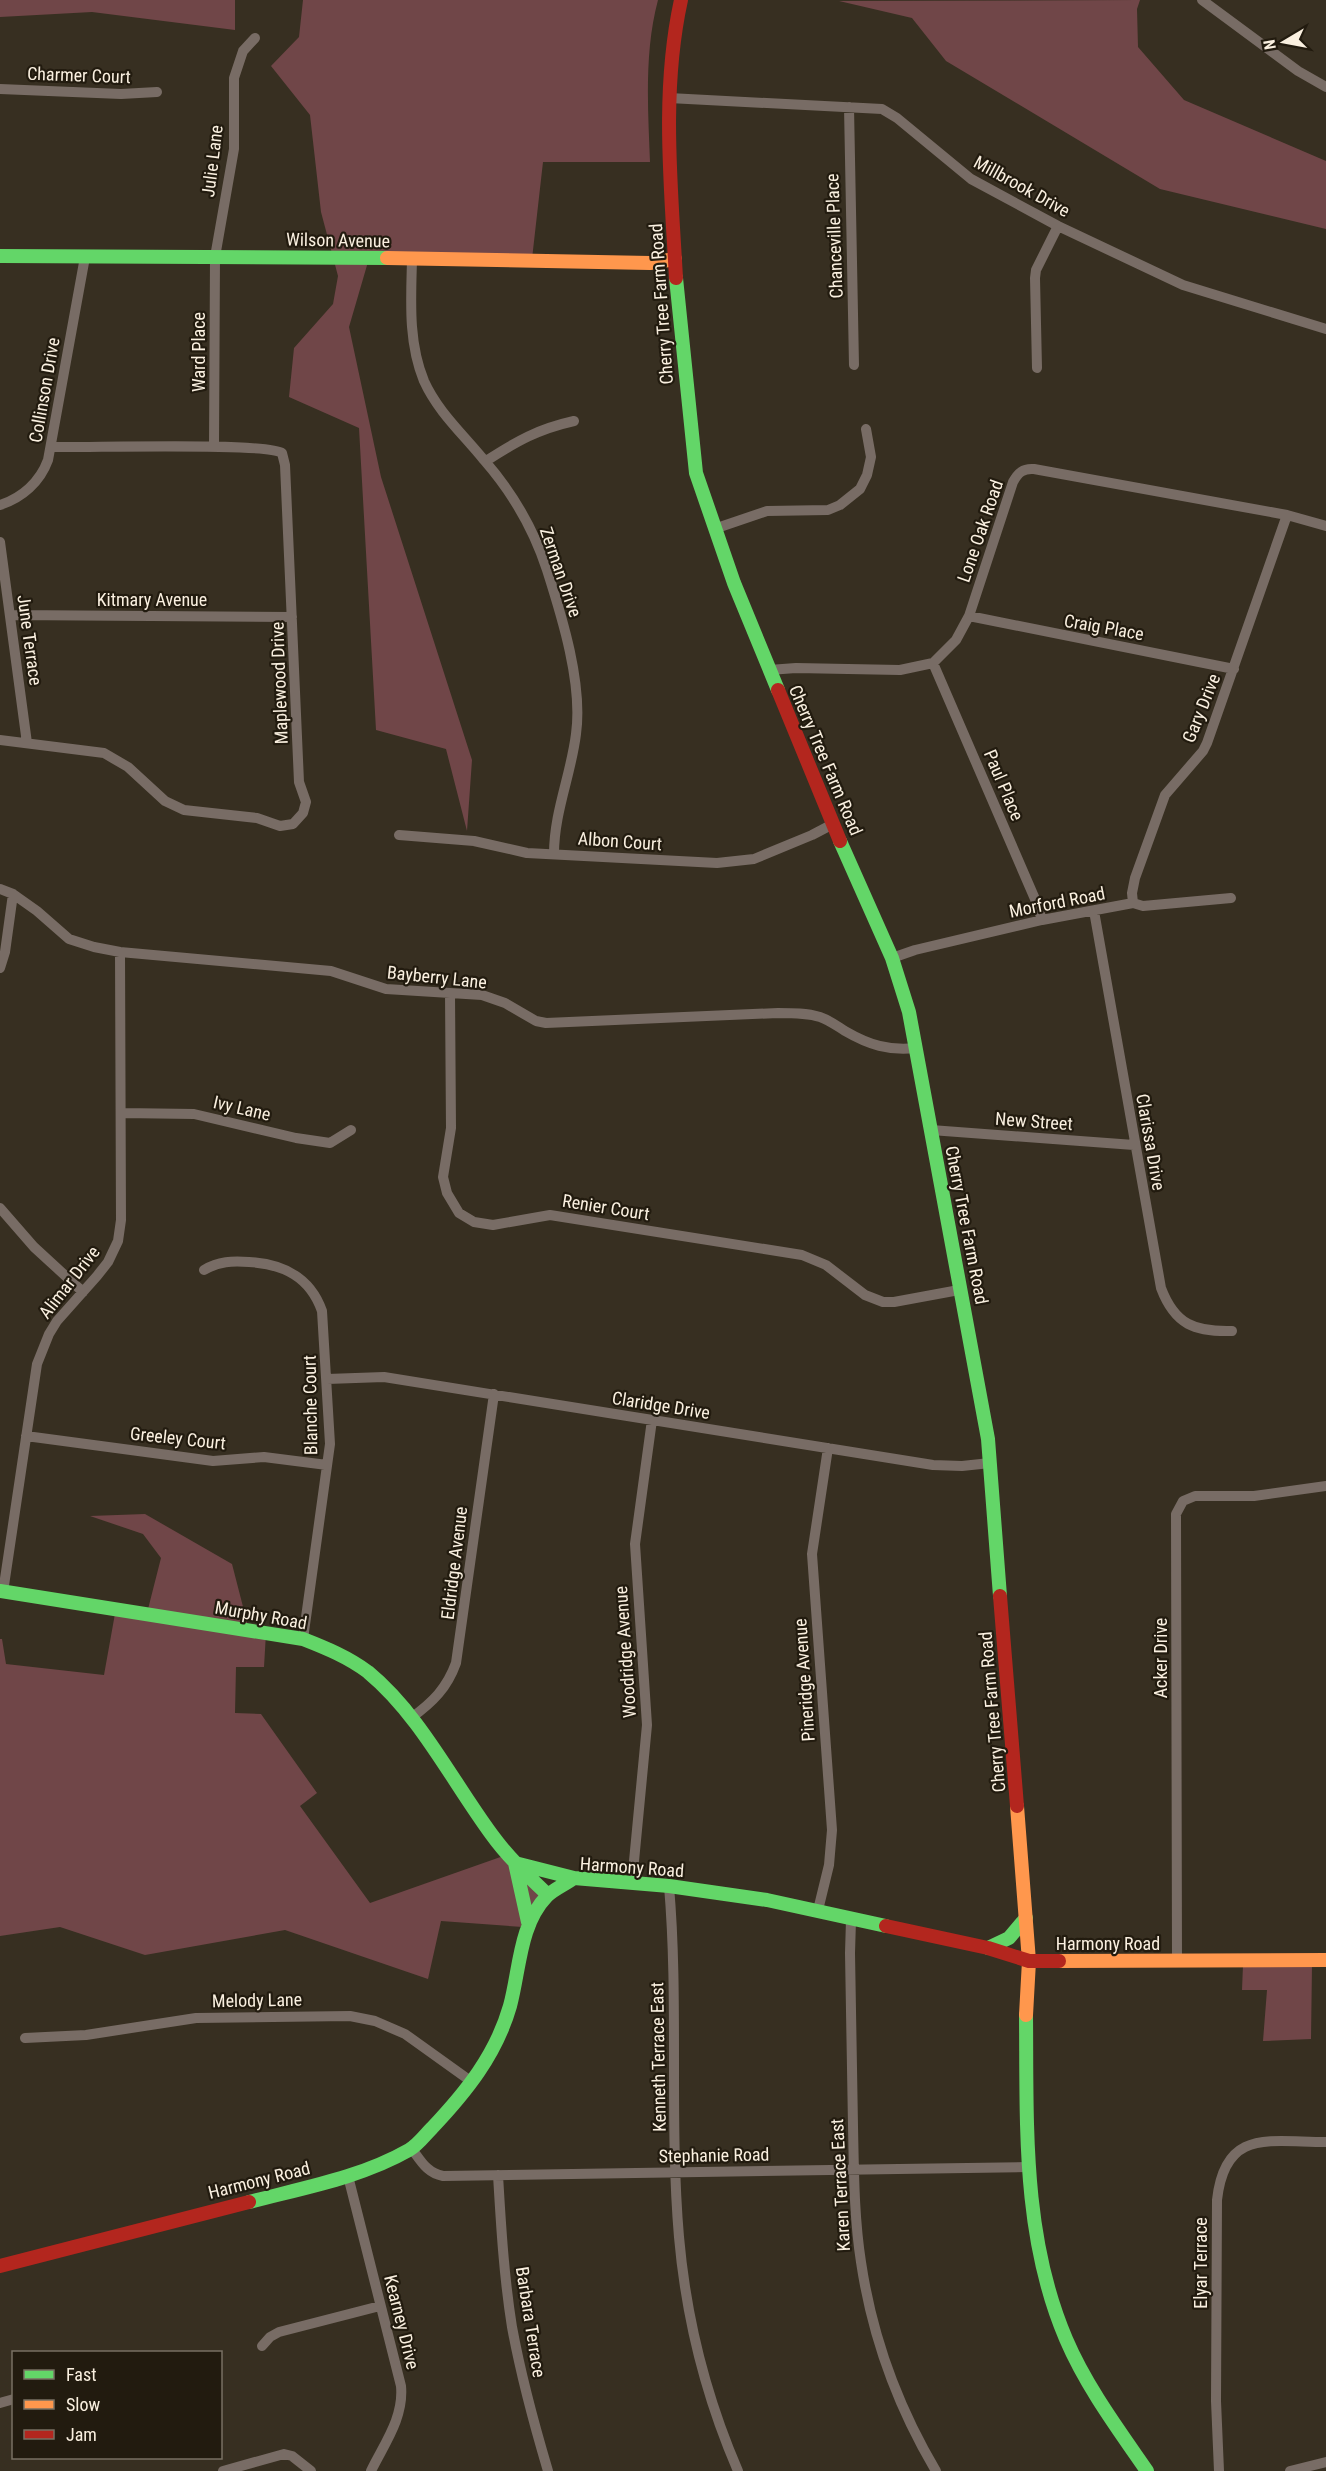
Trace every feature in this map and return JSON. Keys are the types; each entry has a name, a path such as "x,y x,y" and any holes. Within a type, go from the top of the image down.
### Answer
{"street":[{"name":"Cherry Tree Farm Road","path":"681,0 674,36 669,98 675,259 691,440 702,495 714,529 769,670 901,981 916,1048 959,1290 984,1415 990,1463 1029,1961 1026,1988 1032,2212 1040,2260 1065,2337 1094,2393 1147,2471"},
{"path":"1202,0 1298,71 1326,87"},
{"name":"Julie Lane","path":"215,257 234,149 234,78 243,51 255,38"},
{"name":"Charmer Court","path":"0,89 121,94 157,92"},
{"name":"Millbrook Drive","path":"669,98 882,109 971,179 1058,226 1183,285 1326,329"},
{"name":"Chanceville Place","path":"849,107 854,365"},
{"path":"1037,368 1036,270 1058,226"},
{"name":"Wilson Avenue","path":"0,255 650,262 675,259"},
{"name":"Collinson Drive","path":"0,505 16,498 38,480 46,467 84,257"},
{"name":"Ward Place","path":"214,447 215,257"},
{"name":"Zerman Drive","path":"412,260 412,334 416,356 424,379 441,410 486,462 519,509 541,554 573,668 577,702 577,732 556,820 554,854"},
{"path":"486,462 520,439 537,431 574,421"},
{"path":"714,529 767,511 828,510 840,506 860,489 867,475 871,457 866,429"},
{"name":"Maplewood Drive","path":"0,740 87,750 110,756 128,767 158,796 184,810 257,818 280,826 293,824 303,813 306,802 299,782 283,456 279,451 271,449 51,447"},
{"name":"Lone Oak Road","path":"933,663 956,640 969,616 1013,482 1016,476 1026,469 1287,515 1326,526"},
{"name":"Gary Drive","path":"1133,903 1135,878 1165,795 1203,752 1287,515"},
{"name":"June Terrace","path":"0,542 27,743"},
{"name":"Kitmary Avenue","path":"10,615 292,617"},
{"name":"Craig Place","path":"969,616 1234,669"},
{"path":"769,670 900,669 933,663"},
{"name":"Paul Place","path":"933,663 1042,920"},
{"name":"Albon Court","path":"399,835 481,842 520,852 702,863 754,859 833,824"},
{"name":"Bayberry Lane","path":"0,889 14,894 38,911 69,939 88,946 120,952 331,971 386,989 482,995 498,1000 536,1021 546,1023 778,1013 808,1014 825,1019 858,1038 880,1047 900,1050 916,1048"},
{"path":"0,968 5,952 14,894"},
{"name":"Morford Road","path":"892,958 915,950 1042,920 1133,903 1143,906 1231,898"},
{"name":"Clarissa Drive","path":"1094,911 1153,1251 1166,1301 1178,1317 1194,1328 1206,1332 1232,1331"},
{"name":"Alimar Drive","path":"1,1591 34,1378 42,1350 57,1321 108,1262 118,1241 121,1220 122,1113 120,952"},
{"name":"Renier Court","path":"450,994 451,1128 443,1177 452,1204 467,1219 493,1225 550,1215 802,1255 826,1264 866,1295 883,1302 959,1290"},
{"name":"Ivy Lane","path":"122,1113 194,1114 296,1138 330,1143 351,1130"},
{"name":"New Street","path":"931,1130 1134,1145"},
{"path":"0,1209 34,1247 82,1292"},
{"name":"Blanche Court","path":"204,1270 221,1262 264,1263 285,1268 306,1283 315,1294 322,1311 330,1444 303,1639"},
{"name":"Claridge Drive","path":"327,1378 384,1377 933,1465 962,1466 990,1463"},
{"name":"Eldridge Avenue","path":"411,1718 440,1693 452,1676 456,1663 488,1421 494,1394"},
{"name":"Woodridge Avenue","path":"632,1882 647,1725 635,1545 652,1420"},
{"name":"Greeley Court","path":"26,1436 213,1461 264,1457 327,1465"},
{"name":"Pineridge Avenue","path":"818,1910 829,1865 832,1830 812,1554 828,1448"},
{"name":"Acker Drive","path":"1177,1961 1176,1514 1183,1502 1195,1496 1263,1495 1326,1486"},
{"name":"Murphy Road","path":"1,1591 303,1639 340,1654 366,1671 383,1686 411,1718 493,1837 515,1863 548,1895"},
{"path":"528,1922 515,1863 574,1878"},
{"name":"Harmony Road","path":"0,2266 348,2176 384,2163 412,2149 445,2116 472,2082 492,2051 510,2005 528,1922 548,1895 574,1878 669,1886 767,1899 851,1920 988,1948 1029,1961 1326,1960"},
{"name":"Kenneth Terrace East","path":"669,1886 679,2238 689,2308 705,2379 738,2471"},
{"path":"988,1948 1009,1938 1026,1918"},
{"name":"Karen Terrace East","path":"851,1920 854,2169 858,2242 874,2324 895,2387 936,2471"},
{"name":"Melody Lane","path":"25,2038 86,2035 196,2018 350,2016 375,2021 405,2034 472,2082"},
{"name":"Elyar Terrace","path":"1219,2471 1216,2401 1217,2200 1222,2174 1234,2154 1252,2144 1326,2142"},
{"name":"Stephanie Road","path":"412,2149 427,2169 435,2175 1029,2167"},
{"name":"Barbara Terrace","path":"498,2175 505,2276 512,2327 530,2412 548,2471"},
{"name":"Kearney Drive","path":"348,2176 401,2386 402,2403 396,2421 370,2471"},
{"path":"262,2346 270,2337 279,2332 380,2306"},
{"path":"223,2471 284,2454 292,2456 311,2471"},
{"path":"1290,2471 1326,2462"}],"shaded area":[{"path":"0,0 235,0 235,30 92,12 0,17"},
{"path":"303,0 658,0 649,60 650,162 543,162 532,259 370,255 349,327 381,477 472,760 467,831 446,749 376,730 359,428 289,397 294,348 333,304 338,276 321,212 310,115 271,66 299,37"},
{"path":"1140,0 1137,9 1138,47 1184,100 1326,161 1326,229 1160,189 946,61 912,18 839,1"},
{"path":"145,1514 232,1564 249,1630 266,1633 264,1667 236,1667 235,1713 261,1714 317,1793 300,1806 370,1903 509,1854 546,1892 523,1927 441,1921 428,1979 285,1930 145,1955 60,1927 0,1936 0,1639 2,1639 6,1664 104,1675 116,1608 147,1613 161,1558 143,1534 90,1516"},
{"path":"1243,1965 1312,1965 1311,2039 1263,2041 1267,1990 1242,1990"}],"traffic: fast":[{"path":"0,256 387,258"},
{"path":"676,278 696,473 734,583 778,690"},
{"path":"840,841 892,958 909,1012 988,1439 1000,1596"},
{"path":"0,1591 303,1639 345,1657 368,1672 404,1708 498,1843 548,1895"},
{"path":"515,1863 574,1878 669,1886 767,1900 886,1926"},
{"path":"515,1863 528,1922"},
{"path":"249,2202 351,2175 390,2160 418,2143 457,2101 488,2057 497,2041 510,2006 522,1948 531,1920 547,1896 574,1878"},
{"path":"988,1948 1009,1938 1026,1918"},
{"path":"1026,2015 1027,2139 1034,2220 1041,2260 1066,2339 1083,2374 1147,2471"}],"traffic: slow":[{"path":"387,258 650,263 675,259"},
{"path":"1017,1806 1029,1961 1026,2015"},
{"path":"1059,1961 1326,1960"}],"traffic: jam":[{"path":"676,278 670,174 669,104 675,34 681,0"},
{"path":"778,690 840,841"},
{"path":"1000,1596 1017,1806"},
{"path":"886,1926 988,1948 1029,1961 1059,1961"},
{"path":"0,2266 249,2202"}]}
